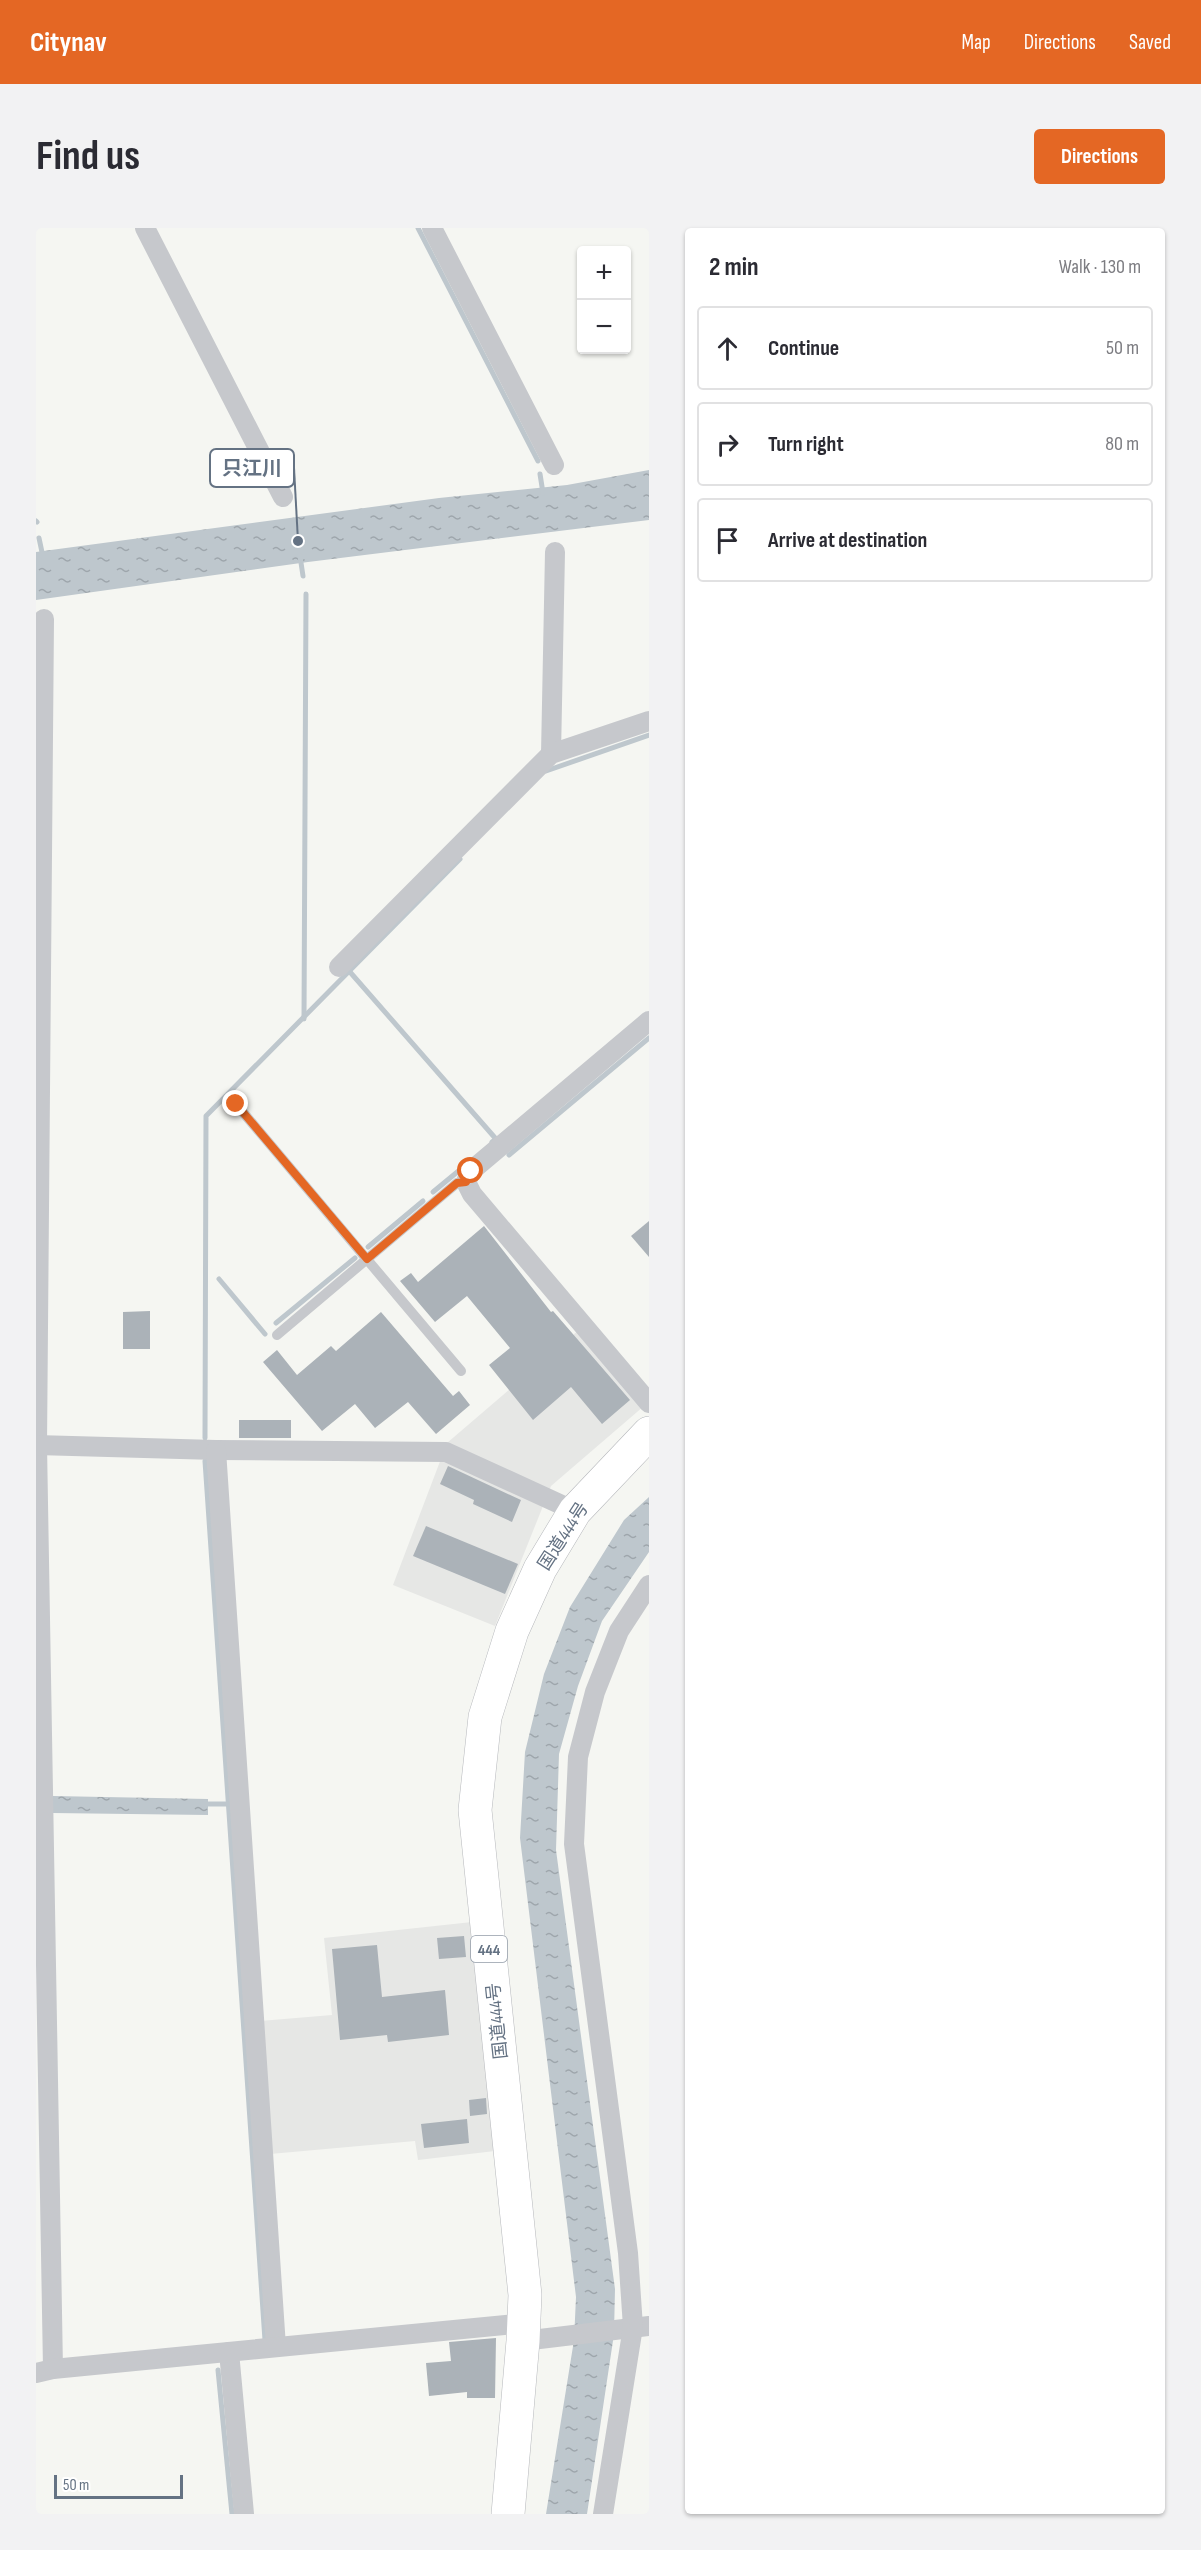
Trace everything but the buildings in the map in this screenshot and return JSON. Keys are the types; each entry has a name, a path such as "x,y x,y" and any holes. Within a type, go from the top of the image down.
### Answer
{"highway":[{"name":"国道444号","path":"508,2514 524,2332 525,2295 475,1810 485,1717 512,1631 540,1569 575,1511 649,1433"}],"street":[{"path":"145,228 283,497"},
{"path":"432,228 554,465"},
{"path":"551,754 555,552"},
{"path":"44,619 36,1445 43,1801 44,2371 276,2347 524,2332 557,2336 637,2327"},
{"path":"339,967 551,754 649,721"},
{"path":"649,1022 471,1171 466,1182 472,1194 649,1403"},
{"path":"36,1445 216,1450 446,1452 575,1511"},
{"path":"216,1450 276,2347"},
{"path":"603,2514 637,2327 574,1844 578,1757 595,1692 619,1631 649,1585"},
{"path":"229,2352 244,2514"}],"lane":[{"path":"236,1104 461,1371"},
{"path":"277,1335 457,1183 466,1182"}],"shaded area":[{"path":"580,1329 644,1406 551,1486 495,1626 393,1585 447,1443"},
{"path":"472,1922 495,2151 418,2160 415,2141 270,2154 260,2021 332,2015 324,1938"}],"water":[{"path":"649,470 649,520 308,562 36,600 36,552 439,498 567,485"},
{"path":"649,1497 649,1552 602,1621 578,1686 559,1754 556,1850 615,2289 614,2334 587,2514 546,2514 574,2340 576,2297 520,1838 525,1752 544,1674 570,1607 624,1520"},
{"path":"53,1796 208,1799 208,1815 52,1813"}],"waterway":[{"path":"418,228 538,461"},
{"path":"540,474 543,493"},
{"path":"39,538 43,557"},
{"path":"300,556 303,576"},
{"path":"304,1019 306,594"},
{"path":"546,771 649,735"},
{"path":"205,1438 206,1116 460,859"},
{"path":"350,972 496,1139 492,1142"},
{"path":"509,1155 649,1038"},
{"path":"433,1192 467,1164"},
{"path":"368,1247 423,1201"},
{"path":"276,1323 355,1258"},
{"path":"219,1279 265,1334"},
{"path":"205,1461 265,2340"},
{"path":"203,1804 228,1804"},
{"path":"218,2370 232,2514"}],"place":[{"name":"只江川","path":"298,541"}],"route":[{"path":"236,1104 367,1259 457,1183 466,1182 471,1171"}]}
